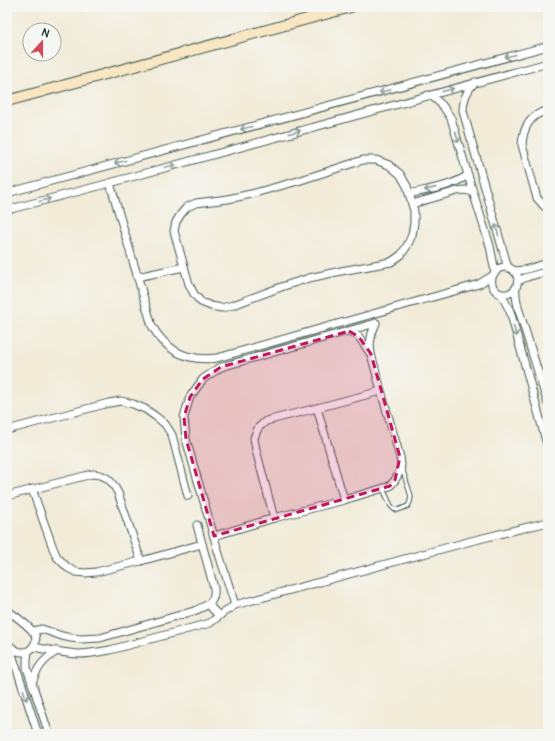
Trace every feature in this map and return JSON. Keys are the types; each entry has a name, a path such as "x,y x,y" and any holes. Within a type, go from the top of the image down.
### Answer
{"street":[{"path":"7,102 351,7"},
{"path":"7,193 548,46"},
{"path":"7,210 548,62"},
{"path":"476,82 466,94 463,111 511,270 517,276 518,281 516,288 518,307 548,404"},
{"path":"428,95 442,104 449,113 490,246 493,274 491,282 493,288 501,294 506,302 511,315 548,448"},
{"path":"548,110 534,116 524,129 522,137 522,145 537,198 548,209"},
{"path":"363,160 376,160 389,165 400,174 407,186 409,194 414,211 412,235 408,246 401,255 391,262 309,278 222,308 201,302 194,294 189,284 174,231 176,222 181,214 187,207 196,203 228,199 251,194 363,160"},
{"path":"409,194 451,185 468,176"},
{"path":"110,183 152,326 160,338 170,348 189,357 203,359 218,358 478,284 499,269 524,270 546,267"},
{"path":"412,204 457,191 465,190 473,192"},
{"path":"138,277 184,267"},
{"path":"518,281 546,267"},
{"path":"501,294 507,294 516,288"},
{"path":"214,536 390,486 395,480 401,465 400,457 371,354 370,344 376,323 221,367 203,379 190,396 184,417 186,439 214,536 235,605"},
{"path":"350,331 359,337 371,354"},
{"path":"274,518 256,450 254,438 258,428 266,421 381,391"},
{"path":"7,430 109,403 121,402 133,404 145,409 165,424 172,436 188,496"},
{"path":"317,408 344,500"},
{"path":"7,496 92,474 105,476 110,480 118,492 141,562"},
{"path":"32,489 57,557 68,568 76,572 90,573 141,562 202,544"},
{"path":"8,644 17,651 24,652 31,649 79,654 110,650 202,626 210,623 235,605 471,541 548,522"},
{"path":"33,632 42,629 71,638 100,638 204,607 213,598 214,591 196,525"},
{"path":"208,604 219,616"},
{"path":"7,610 33,632 36,639 27,663 32,684 49,734"},
{"path":"8,644 38,734"},
{"path":"32,684 41,665 48,657 57,651"}],"lane":[{"path":"383,488 391,506 394,509 398,510 408,506 411,496 401,465"}],"highlighted area":[{"path":"349,331 359,337 371,354 400,457 395,480 390,486 214,536 186,439 184,417 190,397 203,379 221,367"}]}
